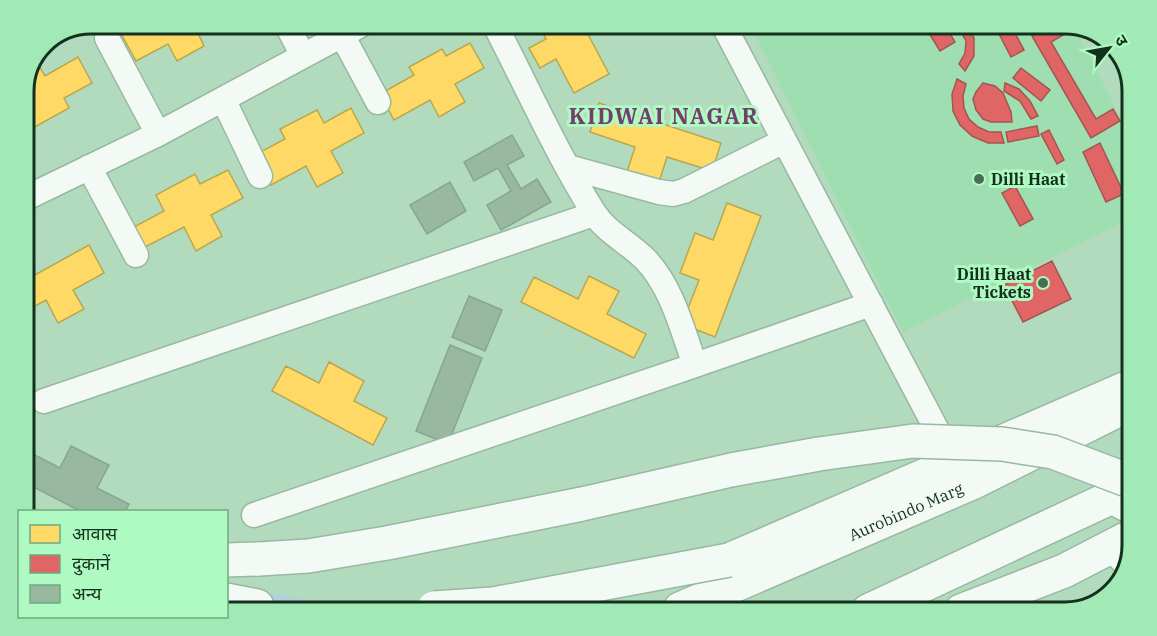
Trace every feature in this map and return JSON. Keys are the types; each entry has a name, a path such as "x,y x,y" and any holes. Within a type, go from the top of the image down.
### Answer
{"main road":[{"path":"504,602 729,560 1122,390"},
{"name":"Aurobindo Marg","path":"696,602 974,482 1122,408"},
{"path":"228,560 308,555 387,543 582,504 731,470 819,454 913,441 1002,444 1053,452 1122,494"},
{"path":"905,602 922,598 1122,494"},
{"path":"984,602 1120,550"}],"street":[{"path":"292,34 303,56"},
{"path":"35,194 158,134 343,34"},
{"path":"352,34 378,102"},
{"path":"500,34 594,214 605,229 623,240 645,259 661,279 695,365"},
{"path":"728,34 954,462"},
{"path":"107,38 158,134"},
{"path":"223,99 261,176"},
{"path":"568,167 673,194 684,191 784,141"},
{"path":"89,167 135,255"},
{"path":"44,401 594,214"},
{"path":"254,515 870,304"}],"shaded area":[{"name":"Dilli Haat","path":"754,34 1066,34 1080,37 1122,121 1122,222 903,332"},
{"path":"228,587 322,602 228,602"}],"building: आवास":[{"path":"121,34 198,34 204,46 177,61 168,44 136,61"},
{"path":"544,34 588,34 609,74 574,93 556,59 540,68 529,48 546,39"},
{"path":"470,43 484,68 455,84 465,102 439,117 430,100 394,120 380,94 414,75 409,67 442,49 446,56"},
{"path":"78,57 92,83 64,98 69,108 35,127 35,87 40,67 45,76"},
{"path":"599,103 721,143 712,171 667,157 659,182 627,172 635,147 590,132"},
{"path":"351,108 364,133 331,151 343,173 317,187 306,166 271,185 255,155 285,139 280,129 317,110 324,123"},
{"path":"228,170 243,198 211,215 222,236 196,251 184,227 145,247 134,227 164,211 156,195 195,174 200,184"},
{"path":"727,203 761,216 715,337 682,324 699,280 680,273 695,233 713,240"},
{"path":"89,245 104,273 73,290 84,309 58,323 46,300 35,306 35,275"},
{"path":"589,276 619,291 607,314 646,334 634,358 521,302 534,277 578,299"},
{"path":"329,362 364,381 354,401 387,418 373,445 272,391 286,366 319,383"}],"building: दुकानें":[{"path":"929,34 950,34 955,42 940,51"},
{"path":"962,34 972,34 974,56 965,71 959,64 965,53 966,41"},
{"path":"999,34 1016,34 1024,50 1011,57"},
{"path":"1065,34 1051,42 1096,119 1113,109 1120,121 1091,138 1032,36"},
{"path":"1021,68 1050,90 1041,101 1013,78"},
{"path":"957,79 966,84 963,96 964,108 969,119 978,127 989,132 1001,132 1004,143 988,143 972,136 960,125 953,111 952,94"},
{"path":"983,83 995,86 1003,93 1011,112 1012,122 991,122 983,119 976,110 973,99"},
{"path":"1005,83 1019,89 1030,101 1038,116 1031,119 1020,101 1004,91"},
{"path":"1037,126 1039,136 1008,142 1006,132"},
{"path":"1049,130 1064,160 1057,164 1041,134"},
{"path":"1100,143 1122,190 1122,195 1106,202 1083,152"},
{"path":"1015,186 1033,219 1020,226 1002,193"},
{"path":"1052,261 1071,299 1023,322 1004,285"}],"building: अन्य":[{"path":"512,135 524,156 507,165 521,189 537,179 551,202 501,230 487,205 511,191 498,168 474,181 464,162"},
{"path":"450,182 466,211 427,234 410,205"},
{"path":"469,296 502,310 485,351 452,337"},
{"path":"450,345 482,358 448,444 416,431"},
{"path":"71,446 109,465 97,488 129,504 126,510 78,510 35,488 35,455 60,468"}],"place":[{"name":"Dilli Haat","path":"979,179"},
{"name":"Dilli Haat Tickets","path":"1043,283"}],"district":[{"name":"KIDWAI NAGAR","path":"664,115"}]}
